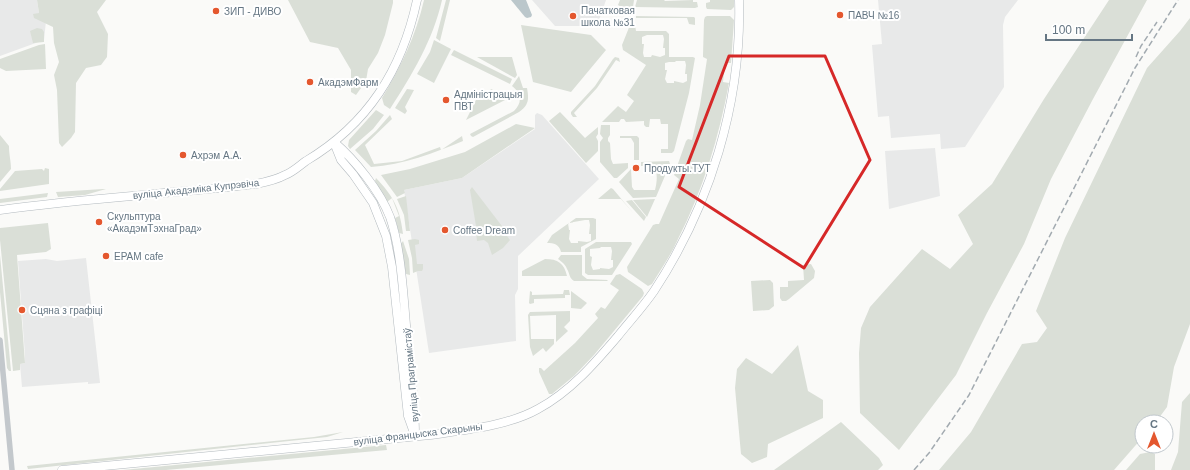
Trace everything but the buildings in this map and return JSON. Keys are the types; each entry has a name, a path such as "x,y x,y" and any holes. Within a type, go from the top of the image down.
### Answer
{"main road":[{"name":"вуліца Акадэміка Купрэвіча","path":"0,210 91,199 182,192 268,182 286,175 334,142 365,112 389,78 408,36 417,0"},
{"name":"вуліца Францыска Скарыны","path":"62,470 470,430 514,419 548,404 589,369 611,345 653,293 682,245 706,191 723,139 732,101 736,76 739,31 739,0"},
{"name":"вуліца Праграмістаў","path":"334,142 341,160 353,174 373,203 386,236 392,267 408,416 415,436"}],"street":[{"path":"0,340 12,470"}],"highlighted area":[{"path":"729,56 825,56 870,160 804,268 679,187"}],"shaded area":[{"path":"0,0 37,0 39,13 46,21 44,40 0,56"},
{"path":"37,0 106,0 97,12 108,34 107,57 101,65 86,68 76,83 75,132 62,147 59,143 57,90 54,75 59,62 54,43 53,27 34,18 33,14 39,13"},
{"path":"288,0 393,0 385,35 378,53 368,69 366,81 356,95 351,92 351,70 338,48 310,42"},
{"path":"424,0 442,0 433,29 421,57 390,109 384,105 382,98 407,50 417,26"},
{"path":"446,0 450,0 440,41 436,38"},
{"path":"511,0 526,0 532,15 531,17 525,17"},
{"name":"Пачатковая школа №31","path":"532,0 606,0 597,26 555,26"},
{"path":"620,0 634,0 633,7 627,14 624,9 618,5"},
{"path":"637,0 693,0 693,2 697,2 698,7 635,7"},
{"path":"710,0 734,0 734,7 731,10 707,9 706,3 710,2"},
{"path":"878,0 1018,0 1005,17 1003,25 1004,87 965,147 941,149 940,134 891,138 889,116 878,117 872,45 882,44"},
{"path":"1109,0 1147,0 1051,179 1024,244 956,375 899,450 860,413 859,353 861,328 870,307 922,249 950,269 973,244 958,215 992,184 1044,99"},
{"path":"636,16 694,17 695,25 689,24 687,18 636,18"},
{"path":"707,16 730,16 734,20 731,63 725,63 723,82 729,83 725,103 709,163 695,202 672,251 652,284 648,286 628,272 627,267 653,225 659,224 679,179 674,175 686,141 688,139 692,140 700,105 707,59 703,57 703,55 704,20"},
{"path":"1190,18 1190,324 1174,367 1167,407 1162,414 1134,414 1134,447 1114,470 939,470 971,432 1022,344 1037,342 1047,328 1036,311 1065,238 1147,68"},
{"path":"521,25 591,35 606,50 571,92 533,82"},
{"path":"630,25 635,25 636,31 666,31 669,34 669,57 695,58 689,93 674,151 672,153 661,153 661,149 668,149 668,124 661,124 660,119 650,119 649,127 644,125 644,121 626,122 624,119 621,119 619,122 602,122 618,106 626,112 634,101 627,95 646,65 623,50 622,45","holes":["647,35 663,35 663,48 665,48 665,55 660,57 652,55 651,57 644,57 644,44 642,44 642,37","685,61 685,74 687,74 687,81 683,83 674,81 674,83 667,83 665,79 667,70 665,70 665,63"]},
{"path":"37,28 42,29 44,32 44,42 33,43 30,31"},
{"path":"434,40 451,49 434,83 417,74 430,52"},
{"path":"45,44 46,69 6,71 0,68 0,59"},
{"path":"454,50 512,79 510,84 451,55"},
{"path":"477,57 512,57 517,75 515,78"},
{"path":"615,57 619,58 620,62 616,60 597,88 574,113 577,117 573,117 571,112 595,86"},
{"path":"519,76 523,88 527,88 528,99 525,107 519,112 473,137 471,136 470,134 517,108 520,98 512,86"},
{"path":"407,89 414,90 405,107 407,111 405,114 395,108"},
{"path":"491,89 507,97 507,99 466,120 478,96 486,99"},
{"path":"376,110 384,115 373,129 350,149 348,146 349,140"},
{"path":"560,112 585,138 598,127 598,134 596,137 598,141 598,151 586,163 549,121"},
{"path":"537,113 542,115 599,179 518,256 518,289 515,295 516,341 429,353 404,190 462,178 535,129 535,115"},
{"path":"390,115 392,119 365,145 374,164 402,161 440,147 441,150 395,164 371,167 355,150 376,131"},
{"path":"516,124 535,128 462,178 404,190 405,193 397,197 381,175 410,169 465,152"},
{"path":"601,125 610,125 610,135 608,141 610,143 611,159 613,164 628,163 628,168 617,178 614,178 600,162 600,142 603,138 600,134"},
{"path":"0,135 9,146 11,169 0,182"},
{"path":"462,136 463,141 442,150"},
{"path":"620,136 637,136 639,138 639,160 634,160 634,143 631,138 620,138"},
{"path":"935,148 940,196 889,209 885,151"},
{"path":"669,161 670,164 656,197 633,198 619,182 631,169 632,187 634,190 655,190 657,178 654,166 641,166 641,162"},
{"path":"45,168 49,169 49,184 0,191 15,171 42,169 44,171"},
{"path":"376,178 392,198 387,202 375,181"},
{"path":"472,187 505,230 476,226 470,190"},
{"path":"611,188 613,189 634,214 621,199 598,199"},
{"path":"106,189 85,195 58,197 56,192"},
{"path":"48,193 47,197 0,203 0,199"},
{"path":"406,196 410,231 406,231 404,215 397,199"},
{"path":"392,198 398,210 403,234 399,233 395,218 399,216"},
{"path":"655,199 647,217 633,200"},
{"path":"632,200 646,217 644,221 626,201"},
{"path":"576,218 596,219 596,239 581,247 581,252 561,252 556,244 547,243 552,235 568,224 570,230 569,239 571,243 578,243 578,241 591,241 591,234 589,234 589,220 569,223"},
{"path":"48,223 51,249 46,252 17,255 25,363 20,364 20,370 13,371 0,228"},
{"path":"476,231 507,236 510,240 503,248 492,255 488,243 484,240 477,241"},
{"path":"408,240 419,240 419,244 415,245 417,264 423,264 423,269 422,271 413,273 412,258"},
{"path":"403,241 409,259 410,275 406,274 400,245"},
{"path":"596,242 631,242 632,244 612,275 588,275 585,273 585,249","holes":["611,247 611,260 613,260 613,267 609,269 600,268 593,270 591,265 592,257 590,256 590,249"]},
{"path":"0,255 11,371 7,368 0,292"},
{"path":"561,255 582,255 582,275 587,279 608,280 572,280 565,266 558,259"},
{"path":"86,258 100,383 88,384 88,382 22,387 20,364 25,363 25,355 18,261 46,259 57,261"},
{"path":"545,259 554,260 560,263 567,276 522,276 522,271"},
{"path":"811,264 815,271 814,278 789,299 782,301 780,298 780,287 788,287 788,281 804,280 803,265"},
{"path":"620,274 642,289 644,293 643,296 594,355 574,376 552,394 549,394 539,372 539,368 544,371 575,343 598,318 595,314 601,307 605,309 619,290 610,284 616,275"},
{"path":"770,280 773,283 774,306 769,310 753,311 751,281"},
{"path":"564,290 569,290 570,295 565,295 565,298 534,299 534,303 529,303 530,291 532,292 532,295 563,294"},
{"path":"571,291 587,303 581,309 571,308"},
{"path":"570,311 570,321 564,327 568,331 556,342 556,315 530,316 531,339 554,339 554,344 546,352 543,348 533,356 530,347 528,315 530,312"},
{"path":"798,345 808,391 823,400 823,418 768,444 767,457 752,463 741,454 735,388 737,369 746,358 772,374"},
{"path":"1190,393 1190,470 1171,470 1178,452 1182,402"},
{"path":"841,422 879,458 883,465 878,470 774,470"},
{"path":"343,432 327,437 28,469 27,466 314,437"},
{"path":"386,445 387,450 166,470 123,470"},
{"path":"1140,454 1155,454 1155,470 1126,470"}],"railway":[{"path":"914,470 929,453 969,395 1135,68 1178,0"},
{"path":"1136,57 1141,46 1157,22"}],"place":[{"name":"ЗИП - ДИВО","path":"216,11"},
{"name":"ПАВЧ №16","path":"840,15"},
{"name":"Пачатковая школа №31","path":"573,16"},
{"name":"АкадэмФарм","path":"310,82"},
{"name":"Адміністрацыя ПВТ","path":"446,100"},
{"name":"Ахрэм А.А.","path":"183,155"},
{"name":"Продукты.ТУТ","path":"636,168"},
{"name":"Скульптура «АкадэмТэхнаГрад»","path":"99,222"},
{"name":"Coffee Dream","path":"445,230"},
{"name":"EPAM cafe","path":"106,256"},
{"name":"Сцяна з графіці","path":"22,310"}]}
